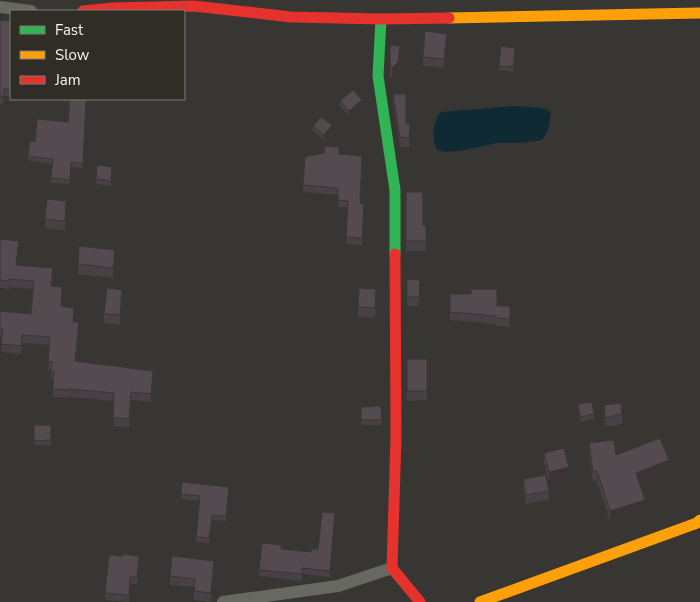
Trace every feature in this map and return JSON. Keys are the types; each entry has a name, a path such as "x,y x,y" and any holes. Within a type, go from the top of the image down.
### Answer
{"street":[{"path":"93,10 194,6 291,16 381,19 568,17 700,13"},
{"path":"0,7 23,10"},
{"path":"381,19 378,76 395,190 396,438 392,568 420,602"},
{"path":"480,602 664,536 697,523 700,520"},
{"path":"223,602 338,586 392,568"}],"water":[{"path":"514,106 544,108 551,113 548,130 542,140 521,143 497,143 445,152 437,150 434,131 436,121 441,112"}],"building":[{"path":"0,20 10,21 10,89 4,89 3,97 0,96"},
{"path":"425,31 447,34 444,59 423,57"},
{"path":"390,45 400,46 398,62 392,68 390,67"},
{"path":"501,46 515,48 513,67 499,66"},
{"path":"353,90 362,100 349,111 340,101"},
{"path":"393,94 406,94 406,124 410,124 409,138 400,137"},
{"path":"70,100 86,100 83,164 71,162 70,180 51,178 53,159 28,156 30,141 35,142 37,119 68,122"},
{"path":"321,117 332,125 324,135 313,126"},
{"path":"325,146 339,147 339,154 362,156 360,203 364,204 362,238 346,237 348,201 338,200 338,188 303,185 305,157 324,153"},
{"path":"97,165 112,167 111,181 96,179"},
{"path":"406,192 423,192 423,225 426,225 426,241 406,241"},
{"path":"47,199 66,201 65,221 45,219"},
{"path":"0,239 19,241 16,265 53,268 51,286 62,287 61,306 74,308 73,322 79,322 75,361 153,371 151,394 131,392 129,419 113,418 114,393 53,389 54,371 51,371 52,362 48,362 50,337 22,335 21,346 1,344 3,329 0,329 0,311 31,314 34,281 0,280"},
{"path":"79,246 115,250 113,268 78,264"},
{"path":"407,279 420,280 419,297 407,297"},
{"path":"107,288 122,290 120,315 104,314"},
{"path":"359,288 376,289 375,308 358,307"},
{"path":"471,289 497,289 497,306 510,306 510,319 450,312 450,294 471,294"},
{"path":"407,359 427,359 427,391 407,391"},
{"path":"592,402 594,414 580,417 578,404"},
{"path":"621,403 622,414 605,418 604,405"},
{"path":"381,406 382,420 361,420 361,407"},
{"path":"34,425 51,425 51,440 34,441"},
{"path":"660,438 669,460 636,473 645,500 610,511 597,471 593,472 589,443 614,440 616,455"},
{"path":"564,448 569,467 549,472 544,453"},
{"path":"546,475 549,491 526,495 523,479"},
{"path":"182,482 229,487 226,516 212,515 209,538 196,537 200,496 181,494"},
{"path":"322,512 335,513 330,571 302,568 302,574 259,570 262,543 281,545 281,549 311,552 311,549 318,549"},
{"path":"123,554 139,556 137,577 130,577 129,595 105,593 109,555 122,556"},
{"path":"172,556 214,561 211,593 194,591 195,579 170,576"}],"traffic: fast":[{"path":"381,19 378,76 395,190 395,254"}],"traffic: slow":[{"path":"449,18 700,13"},
{"path":"480,602 697,523 700,520"}],"traffic: jam":[{"path":"93,10 194,6 291,17 449,18"},
{"path":"395,254 396,437 392,568 420,602"}]}
